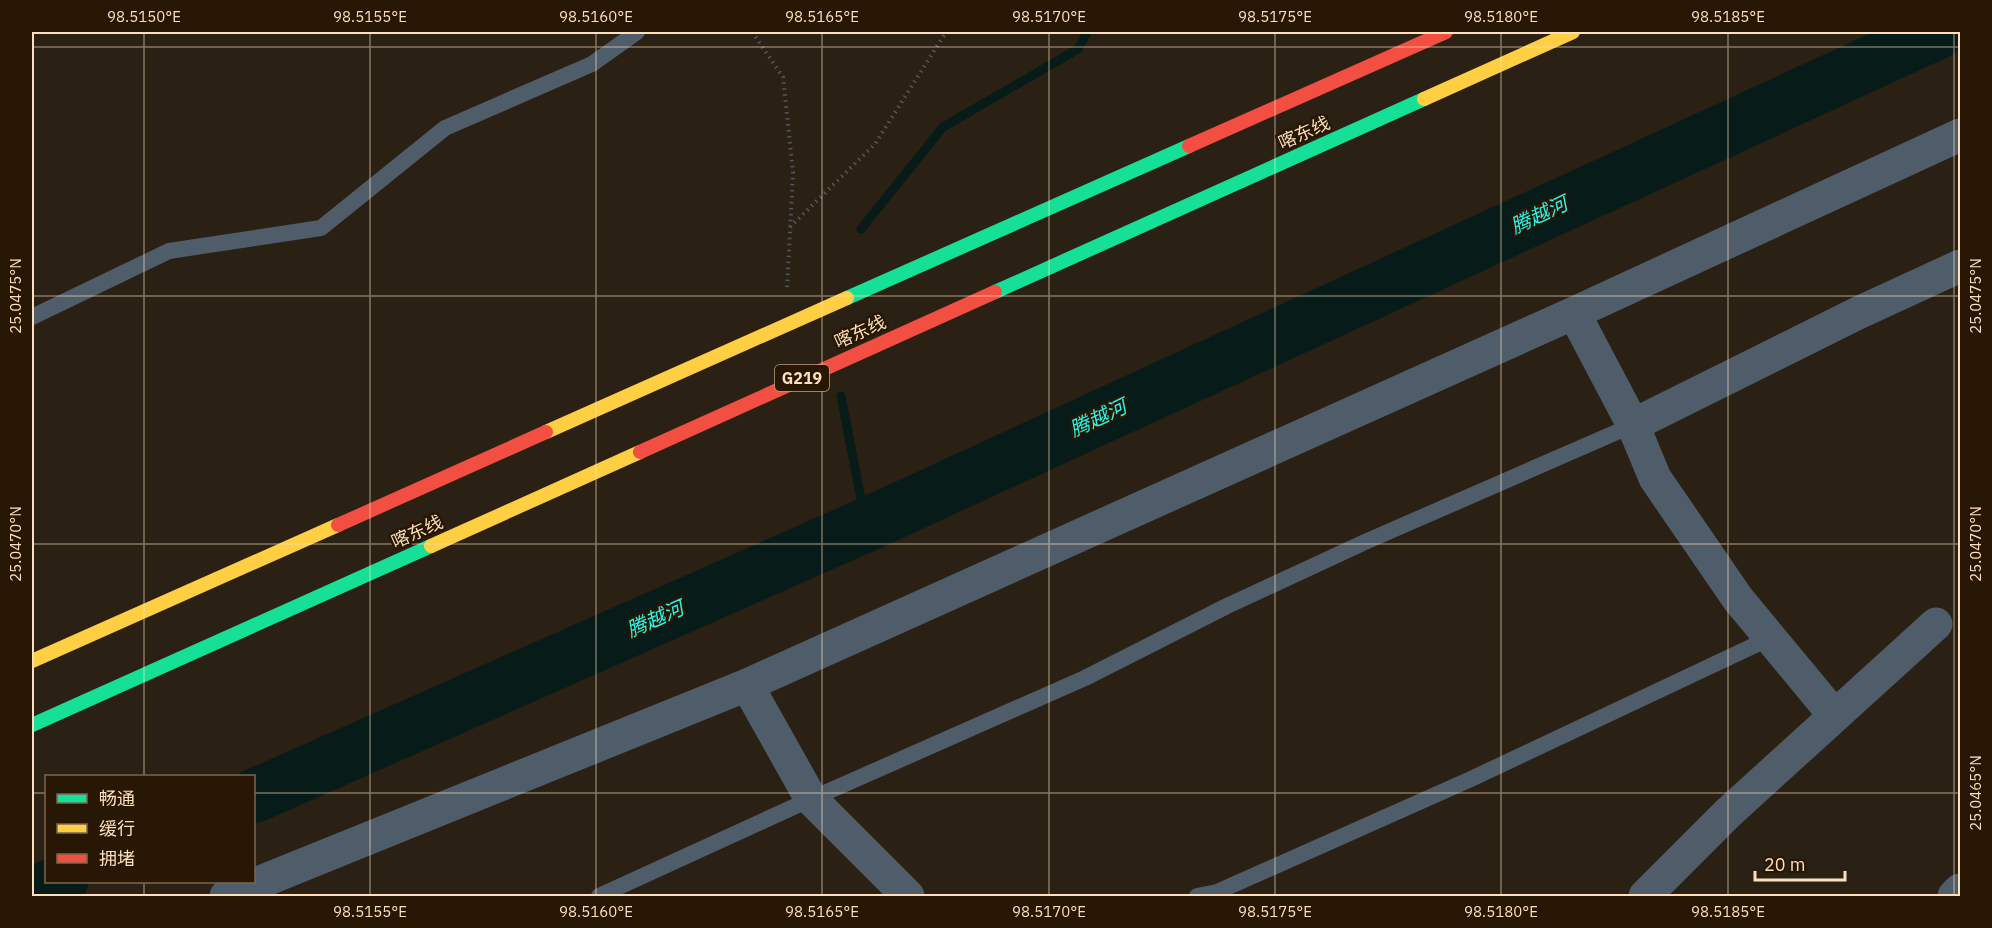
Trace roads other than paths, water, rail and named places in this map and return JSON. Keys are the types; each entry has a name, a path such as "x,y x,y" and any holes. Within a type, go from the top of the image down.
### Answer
{"highway":[{"name":"喀东线","path":"32,661 1446,32"},
{"name":"喀东线","path":"32,725 1573,32"}],"street":[{"path":"226,897 747,685 1574,313 1960,135"},
{"path":"1632,425 1858,313 1960,266"},
{"path":"1574,313 1632,425 1655,478 1738,599 1835,716"},
{"path":"1645,897 1728,813 1936,624"},
{"path":"747,685 811,799 908,897"},
{"path":"1954,897 1960,890"}],"lane":[{"path":"32,317 169,251 321,228 444,128 592,64 637,32"},
{"path":"599,897 811,799 1085,678 1227,606 1365,542 1632,425"},
{"path":"1197,897 1217,892 1450,788 1770,638"}],"waterway":[{"path":"861,229 943,127 1078,49 1087,32"},
{"name":"腾越河","path":"255,796 866,525 1938,32"},
{"path":"841,396 866,525"},
{"name":"腾越河","path":"32,894 59,883"}]}
